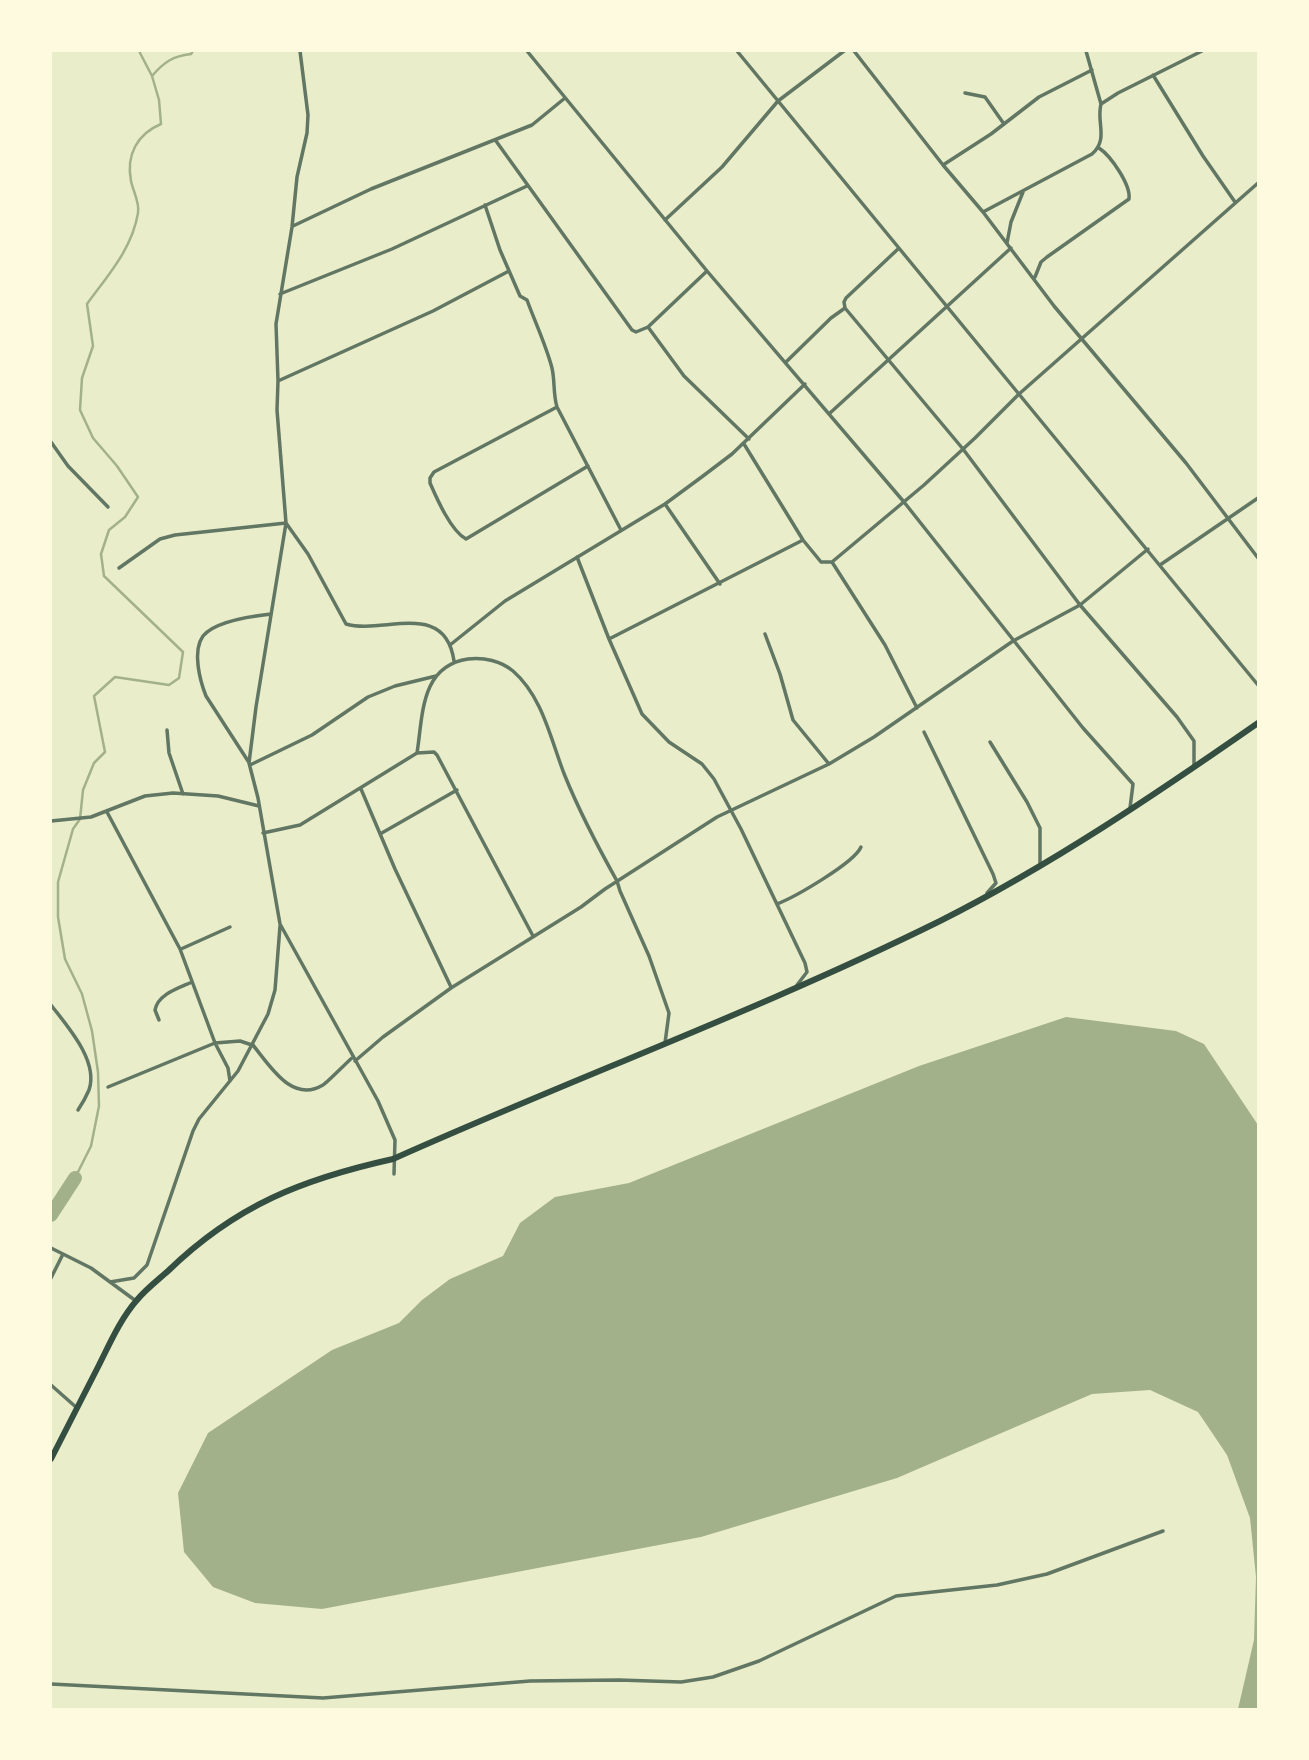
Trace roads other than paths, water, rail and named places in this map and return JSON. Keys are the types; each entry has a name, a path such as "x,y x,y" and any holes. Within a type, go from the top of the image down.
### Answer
{"highway":[{"path":"51,1460 110,1343 136,1301 186,1253 264,1200 343,1170 393,1159 795,987 921,930 1040,865 1194,768 1258,723"}],"street":[{"path":"110,1282 134,1278 147,1265 193,1131 199,1119 230,1081 252,1045 268,1014 275,989 280,924 250,764 256,707 286,523 277,410 276,324 292,227 297,177 307,133 308,115 300,51"},
{"path":"527,51 707,271 904,502 1083,728 1133,784 1130,808"},
{"path":"737,51 898,249 1149,549 1258,685"},
{"path":"665,220 722,167 778,101 844,51"},
{"path":"854,51 983,212 1054,306 1186,463 1258,558"},
{"path":"983,212 1079,162 1099,148 1102,134 1101,104 1086,51"},
{"path":"1101,104 1202,51"},
{"path":"943,165 1039,97 1092,70"},
{"path":"1153,75 1235,202"},
{"path":"965,93 985,97 1004,124"},
{"path":"292,227 371,189 532,125 565,98"},
{"path":"496,141 632,330 636,332 648,327 707,271"},
{"path":"1034,278 1041,262 1047,257 1129,199 1128,189 1112,160 1099,148"},
{"path":"744,443 803,540 822,563 832,562 904,502 1019,394 1258,183"},
{"path":"280,294 392,249 527,186"},
{"path":"1007,243 1011,222 1023,192"},
{"path":"485,205 509,271 520,296 527,300 546,350 552,370 557,407 621,530"},
{"path":"830,414 1011,248"},
{"path":"898,249 846,298 845,308 963,449 1080,605 1177,716 1194,741 1194,768"},
{"path":"278,381 433,311 509,271"},
{"path":"786,362 845,308"},
{"path":"648,327 684,376 748,439"},
{"path":"450,645 505,601 664,504 726,460 805,384"},
{"path":"557,407 434,472 430,483 460,536 466,540 587,466"},
{"path":"51,442 68,466 108,507"},
{"path":"1160,565 1258,498"},
{"path":"664,504 720,584"},
{"path":"119,568 160,539 286,523"},
{"path":"286,523 308,554 346,624 358,626 420,623 434,629 450,645 454,661"},
{"path":"609,639 803,540"},
{"path":"108,1087 215,1043 240,1041 252,1045 288,1086 310,1089 323,1085 451,988 731,810 828,764 874,737 1013,641 1080,605 1149,549"},
{"path":"577,557 642,714 669,742 709,771 731,810 807,972 795,987"},
{"path":"832,562 880,636 917,708"},
{"path":"250,764 206,696 202,685 199,652 203,637 208,632 239,619 271,614"},
{"path":"765,634 793,720 828,764"},
{"path":"417,753 426,698 436,676 454,661 477,658 497,661 513,671 545,722 586,824 617,881 649,956 669,1013 665,1043"},
{"path":"250,764 312,735 368,697 394,686 436,676"},
{"path":"167,730 169,753 183,794"},
{"path":"924,732 993,874 996,883 983,898"},
{"path":"990,741 1040,828 1040,865"},
{"path":"263,833 300,825 417,753 433,752 457,790 533,936"},
{"path":"361,789 451,988"},
{"path":"380,834 457,790"},
{"path":"51,821 80,819 145,796 218,796 259,806"},
{"path":"107,811 180,949 215,1043 228,1068 230,1081"},
{"path":"777,904 816,884 850,860 861,847"},
{"path":"280,924 378,1101 395,1140 394,1174"},
{"path":"180,949 230,927"},
{"path":"159,1020 155,1010 157,1002 192,982"},
{"path":"51,1005 88,1062 89,1090 78,1110"},
{"path":"51,1248 91,1268 136,1301"},
{"path":"51,1278 63,1254"},
{"path":"51,1385 77,1408"},
{"path":"51,1684 323,1698 530,1681 681,1682 713,1677 759,1661 896,1596 997,1585 1048,1574 1163,1531"}],"waterway":[{"path":"139,51 152,76"},
{"path":"75,1178 91,1146 99,1106 98,1072 92,1031 82,994 65,959 58,917 58,882 73,829 80,819 83,790 94,763 105,752 94,696 115,677 169,685 179,678 183,652 104,576 101,554 109,530 125,517 138,497 117,466 93,438 80,410 82,378 93,346 87,304 125,250 135,226 138,209 131,181 132,154 145,133 161,124 159,100 152,76 169,60 191,54 193,51"},
{"path":"51,1215 75,1178"}]}
